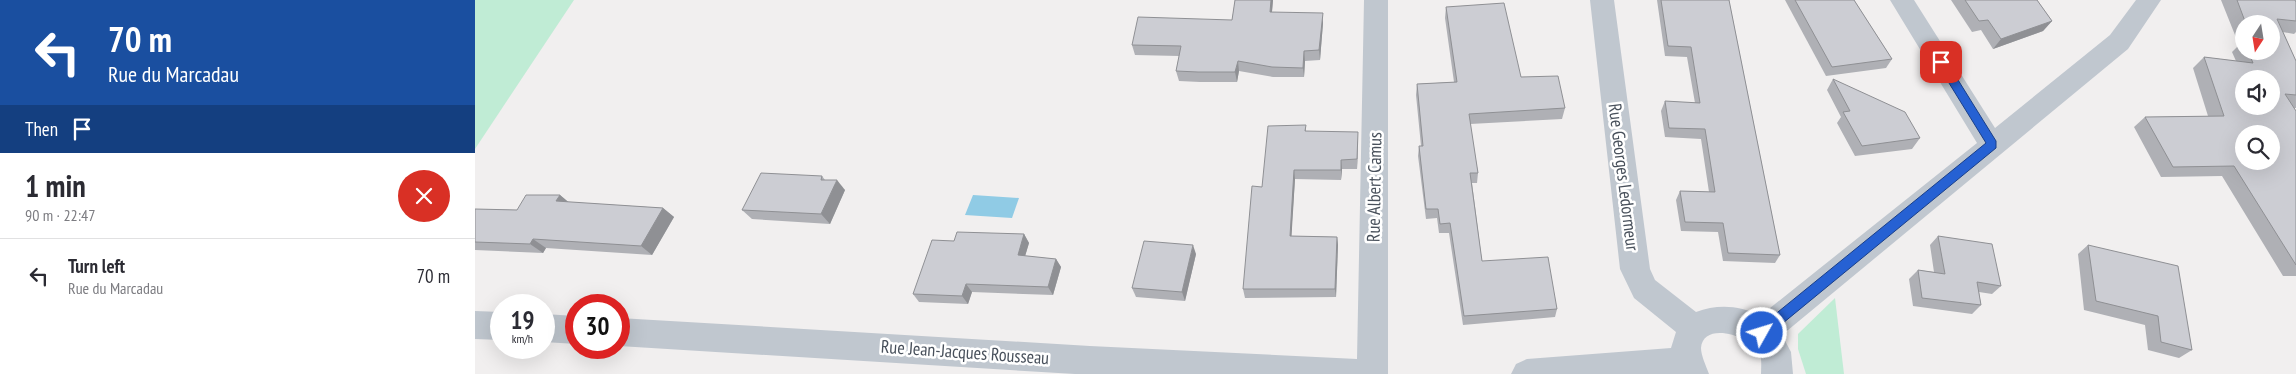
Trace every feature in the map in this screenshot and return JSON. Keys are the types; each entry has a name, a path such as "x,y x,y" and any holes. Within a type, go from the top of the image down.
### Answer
{"street":[{"name":"Rue Albert Camus","path":"1372,374 1376,0"},
{"name":"Rue Georges Ledormeur","path":"1602,0 1635,269 1644,289 1695,329"},
{"path":"1902,0 1992,144"},
{"path":"1762,333 2119,42 2149,0"},
{"path":"1527,374 1690,368 1687,344 1695,329 1705,321 1719,318 1734,318 1749,324 1762,333 1771,344 1777,357 1777,374"},
{"path":"475,325 490,326"},
{"name":"Rue Jean-Jacques Rousseau","path":"630,333 841,344 1209,369 1372,374"}],"green space":[{"path":"475,0 574,0 475,149"},
{"path":"1835,298 1844,374 1806,374 1798,349 1798,334"}],"water":[{"path":"973,195 1019,198 1012,218 965,215"}],"building":[{"path":"1235,0 1271,0 1270,12 1323,13 1319,50 1304,51 1303,68 1272,67 1238,61 1235,72 1198,72 1176,71 1181,46 1132,45 1138,17 1232,20"},
{"path":"1661,0 1729,0 1780,255 1728,253 1723,223 1685,222 1680,191 1715,192 1705,129 1669,128 1665,101 1700,103 1691,47 1668,46"},
{"path":"1795,0 1854,0 1892,59 1832,67"},
{"path":"1965,0 2037,0 2052,21 2001,39 1988,20 1979,21"},
{"path":"2237,0 2295,0 2296,21 2280,19 2280,15 2243,15"},
{"path":"1504,3 1521,77 1558,76 1565,108 1469,114 1478,173 1470,173 1482,261 1548,257 1557,309 1464,316 1450,223 1440,224 1438,209 1426,209 1419,146 1423,146 1417,84 1457,82 1446,7"},
{"path":"2280,26 2296,61 2296,95 2285,94 2296,111 2296,265 2237,170 2280,170 2280,125 2235,125 2235,168 2234,166 2173,167 2145,117 2224,116 2204,57 2253,63 2252,60 2280,60"},
{"path":"1833,79 1905,112 1920,138 1862,146 1843,112 1850,111"},
{"path":"1306,125 1305,131 1358,132 1357,159 1341,160 1341,170 1294,170 1290,236 1337,237 1335,289 1243,289 1252,186 1262,187 1268,126"},
{"path":"761,173 822,176 821,180 837,180 821,214 742,210"},
{"path":"526,195 560,195 556,201 663,208 641,246 533,239 530,244 475,242 475,209 517,210"},
{"path":"957,232 1024,234 1018,255 1056,259 1048,287 966,284 962,296 913,294 932,240 954,241"},
{"path":"1938,236 1992,244 2001,286 1977,282 1981,305 1922,298 1918,270 1945,274"},
{"path":"1144,241 1193,245 1182,292 1132,288"},
{"path":"2088,245 2178,266 2192,350 2161,342 2158,316 2096,301"}],"route":[{"path":"1762,333 1992,144 1941,62"}]}
